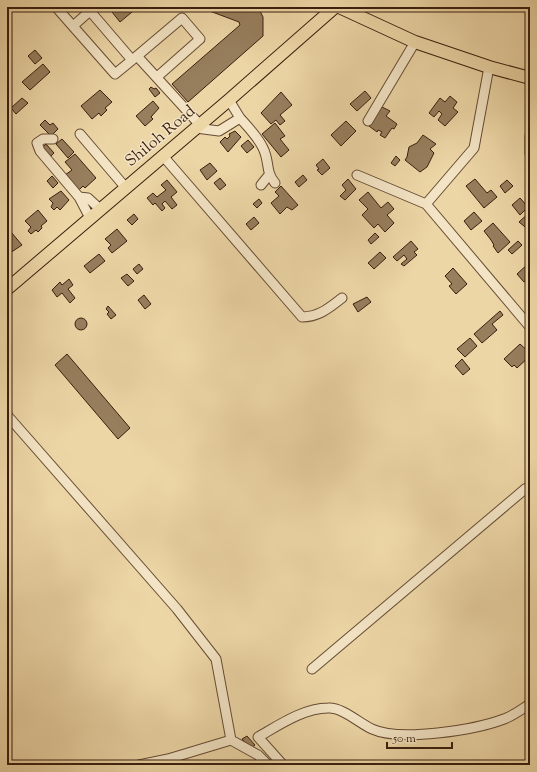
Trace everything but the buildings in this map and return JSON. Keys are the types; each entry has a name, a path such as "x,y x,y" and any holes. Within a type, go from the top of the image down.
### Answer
{"main road":[{"name":"Shiloh Road","path":"8,286 198,127 335,7"},
{"path":"339,7 415,42 489,67 530,78"}],"street":[{"path":"56,7 115,74 182,18 200,39 156,77"},
{"path":"73,26 90,12 156,77 198,127 219,131 240,118"},
{"path":"368,121 415,42"},
{"path":"426,204 474,148 489,67"},
{"path":"229,100 240,118 263,147 268,160 269,175 276,183"},
{"path":"80,134 126,188"},
{"path":"530,136 530,154"},
{"path":"53,139 43,139 37,143 40,151 79,197 90,218"},
{"path":"163,156 302,317 312,317 323,313 342,298"},
{"path":"262,185 269,175"},
{"path":"357,175 426,204 530,326"},
{"path":"79,197 88,198 100,209"},
{"path":"7,415 177,609 216,659 231,740"},
{"path":"312,669 525,489 530,493"},
{"path":"283,765 258,737 285,722 312,711 330,708 355,718 372,729 400,734 460,730 505,719 530,704"},
{"path":"139,765 168,759 231,740 258,755 268,765"}]}
